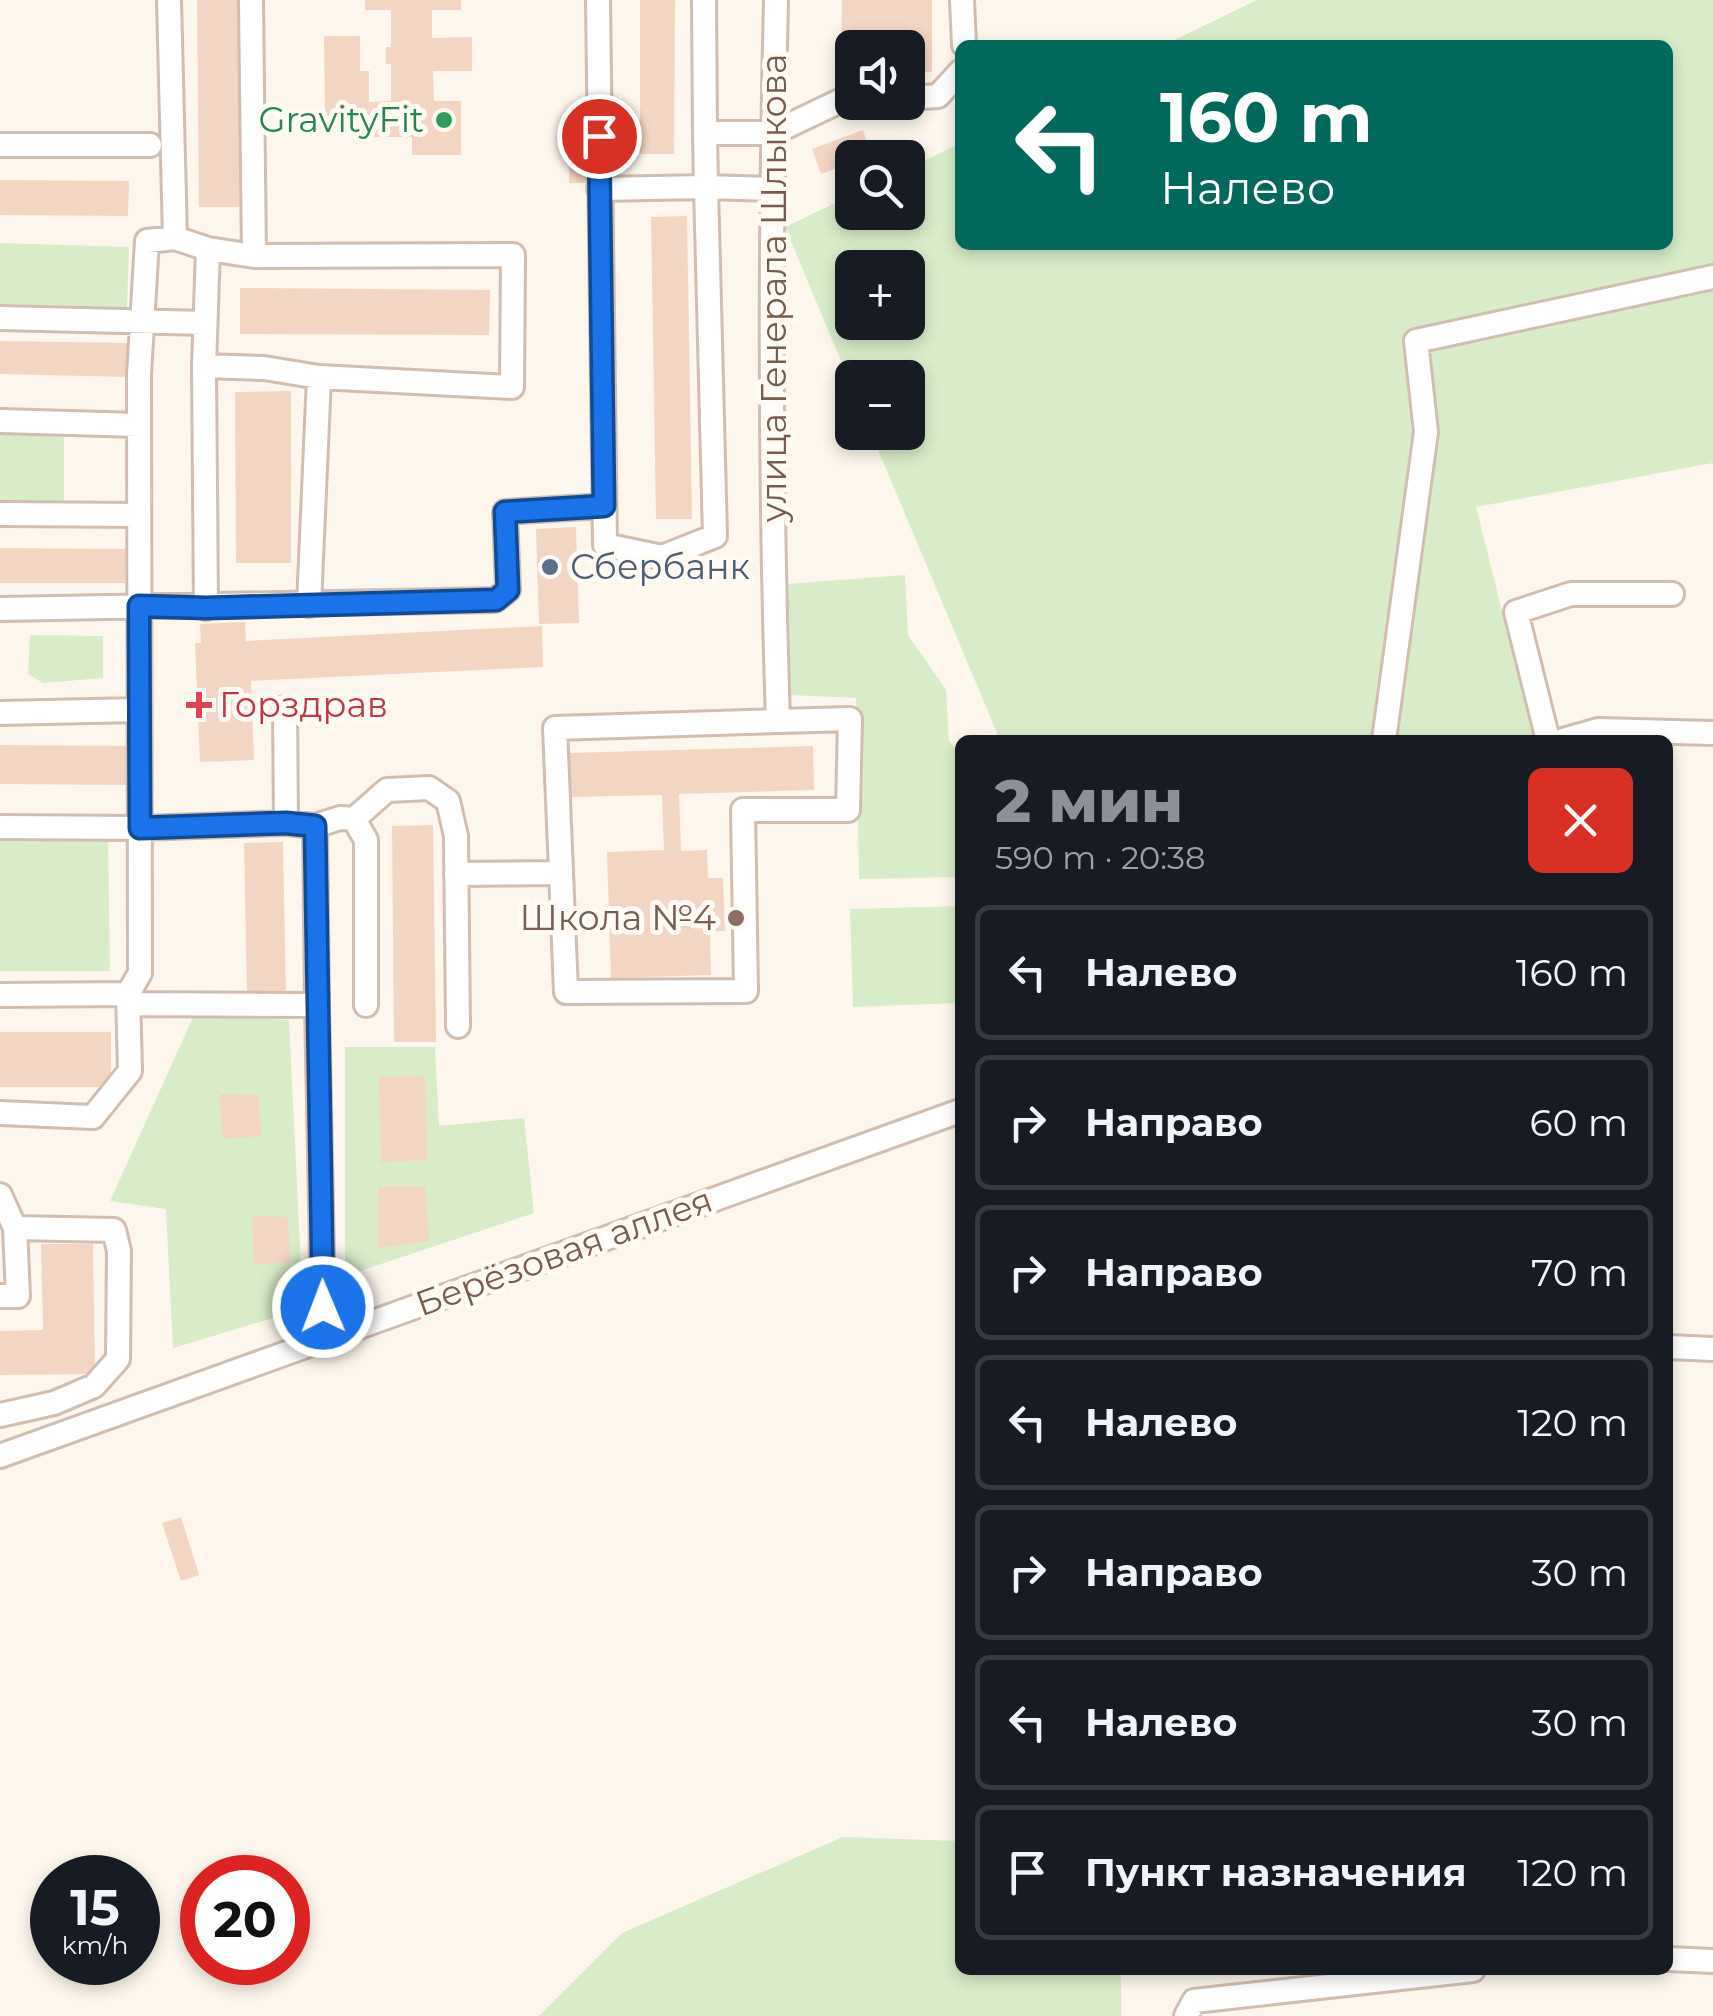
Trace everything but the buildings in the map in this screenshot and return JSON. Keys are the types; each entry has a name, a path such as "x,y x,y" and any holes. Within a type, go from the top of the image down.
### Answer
{"street":[{"path":"169,0 175,238"},
{"path":"251,0 254,256"},
{"path":"598,0 605,545 662,557 715,536 704,0"},
{"name":"улица Генерала Шлыкова","path":"776,0 773,575 778,721"},
{"path":"962,0 964,40"},
{"path":"925,97 938,96 955,77"},
{"path":"706,133 773,133 835,103"},
{"path":"0,145 150,145"},
{"path":"599,189 773,189"},
{"path":"0,1113 94,1118 130,1070 128,999 140,973 139,425 146,241 175,238 208,250 254,256 512,255 512,387 319,377 264,368 204,366"},
{"path":"206,608 204,323 208,250"},
{"path":"1385,735 1426,432 1416,340 1713,277"},
{"path":"0,318 204,323"},
{"path":"309,605 319,377"},
{"path":"0,421 139,425"},
{"path":"0,609 496,600 508,590 505,512 604,506"},
{"path":"0,514 139,514"},
{"path":"1547,735 1516,612 1570,594 1672,594"},
{"path":"285,708 286,823"},
{"path":"0,713 138,710"},
{"path":"850,719 848,810 743,810 746,991 566,992 555,728 778,721 850,719"},
{"path":"1580,735 1598,730 1713,733"},
{"path":"354,820 387,790 429,788 448,801 456,836 458,1026"},
{"path":"0,827 286,823 315,826 340,818 354,820"},
{"path":"354,820 366,840 366,1005"},
{"path":"315,826 323,1307"},
{"path":"456,874 561,873"},
{"path":"0,994 317,1005"},
{"name":"Берёзовая аллея","path":"0,1456 955,1112"},
{"path":"0,1195 15,1228 18,1296 0,1296"},
{"path":"0,1415 54,1403 94,1386 118,1358 119,1251 114,1230 15,1228"},
{"path":"1673,1347 1713,1348"},
{"path":"1673,1960 1713,1961"},
{"path":"1190,2008 1436,1975"}],"green space":[{"path":"1257,0 1713,0 1713,463 1476,507 1533,735 998,735 878,450 925,450 925,360 841,360 785,227 835,203 835,230 925,230 925,160 955,146 955,250 1673,250 1673,40 1174,40"},
{"path":"0,243 129,247 127,308 0,304"},
{"path":"0,432 64,433 64,505 0,505"},
{"path":"905,575 908,635 946,690 949,741 955,749 955,877 859,879 856,698 790,695 787,584"},
{"path":"30,635 103,636 103,678 43,683 28,674"},
{"path":"108,835 110,971 0,971 0,837"},
{"path":"955,906 955,1003 853,1007 850,909"},
{"path":"194,1015 289,1020 303,1309 173,1348 166,1209 110,1201"},
{"path":"345,1047 435,1047 439,1126 524,1118 534,1213 345,1276"},
{"path":"843,1837 955,1841 955,1975 1121,1975 1121,2016 539,2016 622,1933"}],"place":[{"name":"GravityFit","path":"444,120"},
{"name":"Сбербанк","path":"550,567"},
{"name":"Горздрав","path":"199,705"},
{"name":"Школа №4","path":"736,918"}],"route":[{"path":"323,1307 315,826 286,823 140,828 139,606 206,608 496,600 508,590 505,512 604,506 599,136"}]}
